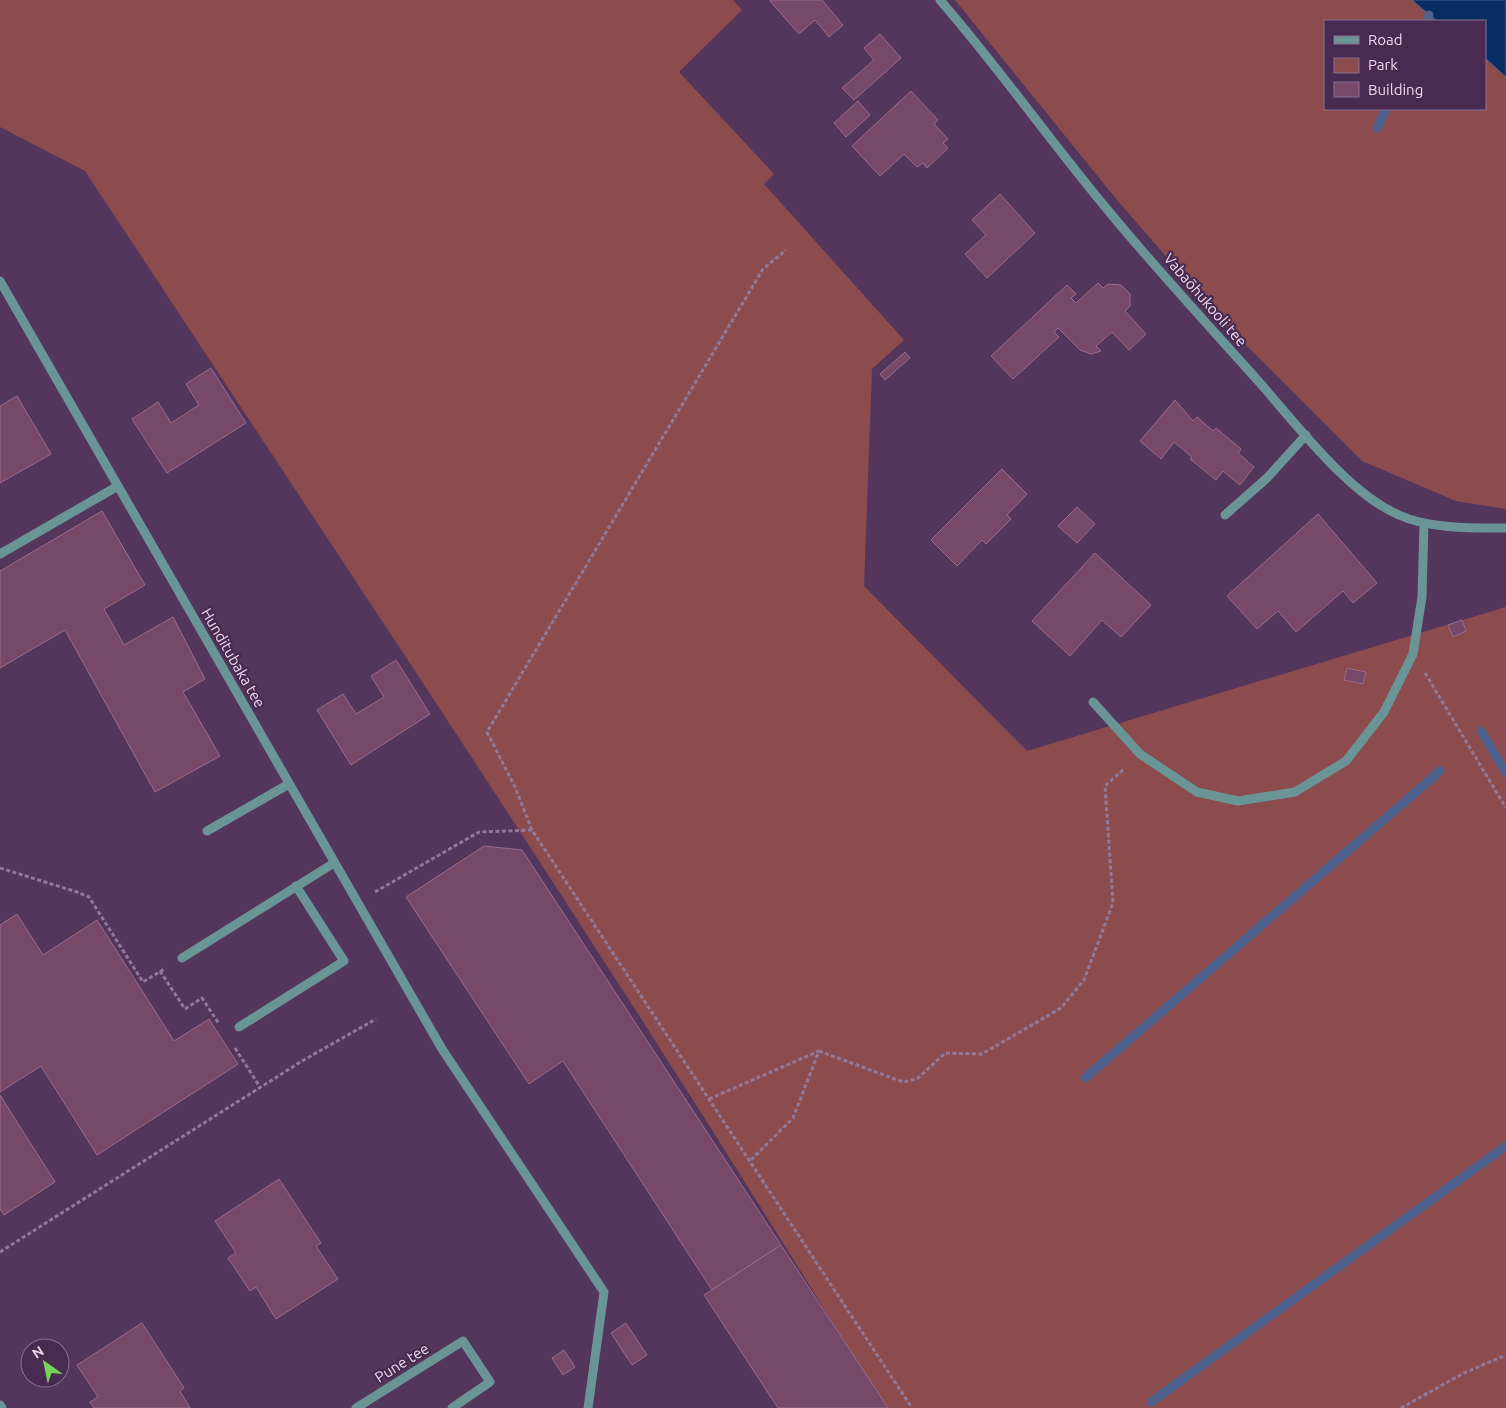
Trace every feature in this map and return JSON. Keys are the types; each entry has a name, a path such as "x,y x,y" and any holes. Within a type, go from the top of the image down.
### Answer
{"street":[{"name":"Vabaõhukooli tee","path":"940,0 1111,214 1344,476 1378,504 1399,516 1424,522 1477,528 1506,528"},
{"name":"Hunditubaka tee","path":"0,281 442,1049 604,1292 588,1408"},
{"path":"1225,514 1267,478 1306,435"},
{"path":"0,554 118,486"},
{"path":"1093,702 1140,754 1197,792 1238,801 1295,792 1346,761 1384,712 1413,654 1422,597 1424,522"},
{"path":"207,831 289,784"},
{"path":"182,958 334,863"},
{"path":"240,1027 344,961 296,886"},
{"name":"Pune tee","path":"356,1408 464,1341 490,1382 452,1408"}],"path":[{"path":"786,250 763,270 487,732 515,787 532,830 912,1408"},
{"path":"1413,654 1506,808"},
{"path":"709,1099 820,1051 903,1082 917,1079 945,1053 982,1054 1061,1008 1084,980 1113,903 1105,786 1140,754"},
{"path":"358,903 479,832 532,830"},
{"path":"0,868 89,897 143,982 182,958"},
{"path":"160,971 185,1009 202,998 222,1028"},
{"path":"0,1252 260,1087 376,1018"},
{"path":"231,1042 260,1087"},
{"path":"750,1161 793,1118 820,1051"},
{"path":"1401,1408 1464,1372 1506,1355"}],"green space":[{"path":"0,0 733,0 742,10 679,72 774,174 764,184 904,340 872,369 864,586 1027,751 1506,607 1506,1408 885,1408 591,940 85,171 0,127"},
{"path":"955,0 1412,0 1436,20 1324,20 1324,110 1486,110 1486,59 1506,77 1506,509 1456,501 1362,461 1224,323 1117,200"}],"water":[{"path":"1412,0 1506,0 1506,77 1486,59 1486,20 1436,20"}],"building":[{"path":"822,0 843,25 829,37 815,20 799,34 770,1"},
{"path":"880,34 901,58 854,100 842,88 874,60 864,48"},
{"path":"911,91 938,120 934,124 948,139 943,143 948,148 927,168 923,163 917,167 904,154 880,176 852,146"},
{"path":"858,101 870,115 846,137 834,123"},
{"path":"1000,194 1035,233 987,278 965,254 986,235 972,220"},
{"path":"1098,283 1103,288 1108,284 1121,285 1130,294 1130,306 1125,311 1146,334 1129,350 1112,332 1096,346 1101,351 1091,354 1080,350 1058,328 1054,332 1059,337 1013,379 991,356 1067,285 1076,294 1071,298 1076,303"},
{"path":"905,352 910,358 885,380 880,374"},
{"path":"211,368 246,423 167,473 132,419 158,402 171,423 199,405 186,384"},
{"path":"17,396 51,454 0,483 0,406"},
{"path":"1175,400 1193,421 1197,417 1213,431 1216,428 1241,449 1238,453 1254,467 1240,485 1223,471 1216,480 1190,459 1192,457 1174,442 1161,459 1140,441"},
{"path":"1002,469 1027,494 1007,515 1011,519 986,544 982,540 957,566 931,540"},
{"path":"1077,507 1095,524 1077,543 1058,526"},
{"path":"102,511 145,585 104,609 124,645 173,617 205,679 183,692 220,756 155,792 65,630 0,668 0,571"},
{"path":"1318,514 1377,583 1353,603 1343,591 1296,632 1278,611 1257,629 1227,596"},
{"path":"1095,553 1151,605 1121,637 1102,620 1070,656 1032,621"},
{"path":"1462,620 1466,631 1453,637 1448,625"},
{"path":"396,660 430,714 351,765 317,710 343,694 356,714 384,697 371,676"},
{"path":"1347,668 1366,672 1363,684 1344,680"},
{"path":"484,846 522,850 781,1245 712,1290 563,1061 529,1084 406,897"},
{"path":"17,914 43,955 97,920 174,1041 209,1019 238,1064 97,1155 41,1066 0,1092 0,925"},
{"path":"0,1095 55,1182 4,1215 0,1209"},
{"path":"279,1179 321,1243 316,1246 338,1279 276,1319 256,1287 250,1291 228,1258 236,1253 215,1221"},
{"path":"781,1245 888,1408 778,1408 704,1295"},
{"path":"142,1323 184,1388 180,1391 190,1408 94,1408 90,1402 98,1397 77,1365"},
{"path":"626,1323 647,1355 632,1365 611,1333"},
{"path":"564,1350 575,1367 563,1375 552,1358"}],"waterway":[{"path":"1427,20 1429,15"},
{"path":"1377,128 1386,110"},
{"path":"1481,731 1506,773"},
{"path":"1085,1078 1440,771"},
{"path":"1151,1402 1506,1146"}]}
